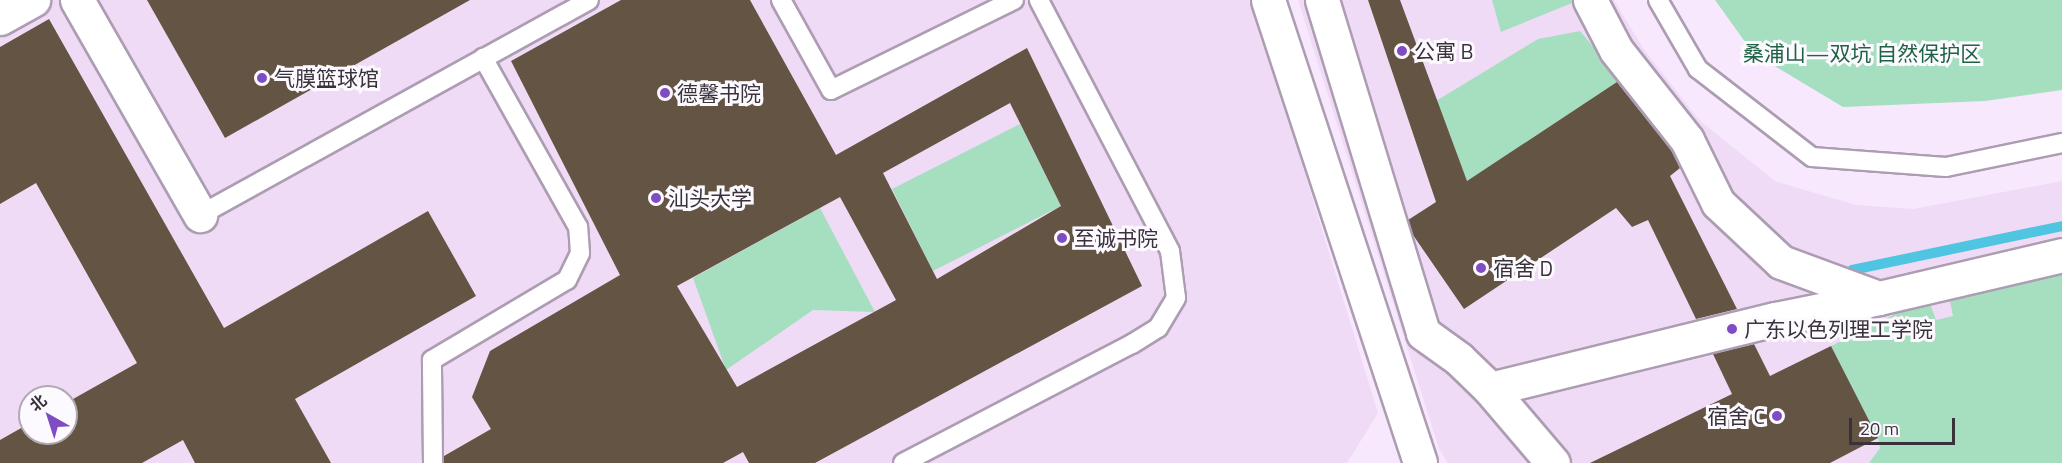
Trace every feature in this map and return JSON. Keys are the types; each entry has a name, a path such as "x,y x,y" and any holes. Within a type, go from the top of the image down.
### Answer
{"street":[{"path":"0,18 33,0"},
{"path":"77,0 200,215"},
{"path":"1268,0 1420,463"},
{"path":"1322,0 1423,333 1459,359 1490,389 1553,463"},
{"path":"1590,0 1616,50 1687,140 1718,203 1781,262 1879,298"},
{"path":"1490,389 1776,319 1879,298 2062,255"}],"lane":[{"path":"200,215 588,0"},
{"path":"781,0 831,90 1014,0"},
{"path":"903,463 1132,344 1158,328 1176,298 1170,251 1040,0"},
{"path":"1658,0 1698,69 1812,158 1946,167 2062,143"},
{"path":"433,463 432,360 567,280 580,254 578,227 483,58"}],"shaded area":[{"name":"汕头大学","path":"0,0 1252,0 1378,413 1347,463 0,463"},
{"name":"广东以色列理工学院","path":"1298,0 1614,0 1643,48 1699,120 1775,181 1856,205 1913,209 2062,181 2062,463 1448,463 1439,449"}],"green space":[{"path":"1492,0 1576,0 1577,1 1501,32"},
{"name":"桑浦山—双坑 自然保护区","path":"1715,0 2062,0 2062,90 1985,101 1843,107 1753,53"},
{"path":"1580,31 1621,80 1467,181 1436,101 1538,39"},
{"path":"1020,124 1061,206 933,271 892,189"},
{"path":"820,208 875,312 813,310 726,370 693,278"},
{"path":"2062,267 2062,463 1869,463 1880,448 1878,438 1831,346 1928,298 1936,320 1953,316 1948,292"}],"building":[{"name":"气膜篮球馆","path":"147,0 470,0 225,138"},
{"name":"至诚书院","path":"621,0 750,0 836,155 1027,48 1142,286 815,463 749,463 743,452 723,463 444,463 444,456 491,429 472,397 490,351 620,275 511,61","holes":["1010,103 1061,206 937,279 883,173","840,197 896,300 737,387 677,286"]},
{"name":"宿舍 D","path":"1368,0 1400,0 1467,181 1617,82 1671,150 1680,168 1670,176 1737,309 1696,319 1648,220 1632,227 1616,208 1464,309 1413,235 1408,220 1436,202"},
{"path":"49,19 224,328 428,211 476,296 295,399 331,463 195,463 183,440 142,463 0,463 0,440 18,430 18,445 78,445 78,396 137,363 36,183 0,204 0,47"},
{"name":"宿舍 C","path":"1754,344 1770,376 1831,346 1878,438 1830,463 1590,463 1732,394 1713,354"}],"waterway":[{"path":"1852,270 2062,226"}],"place":[{"name":"公寓 B","path":"1402,51"},
{"name":"气膜篮球馆","path":"262,78"},
{"name":"德馨书院","path":"665,93"},
{"name":"汕头大学","path":"656,198"},
{"name":"至诚书院","path":"1062,238"},
{"name":"宿舍 D","path":"1481,268"},
{"name":"广东以色列理工学院","path":"1732,329"},
{"name":"宿舍 C","path":"1777,416"}]}
